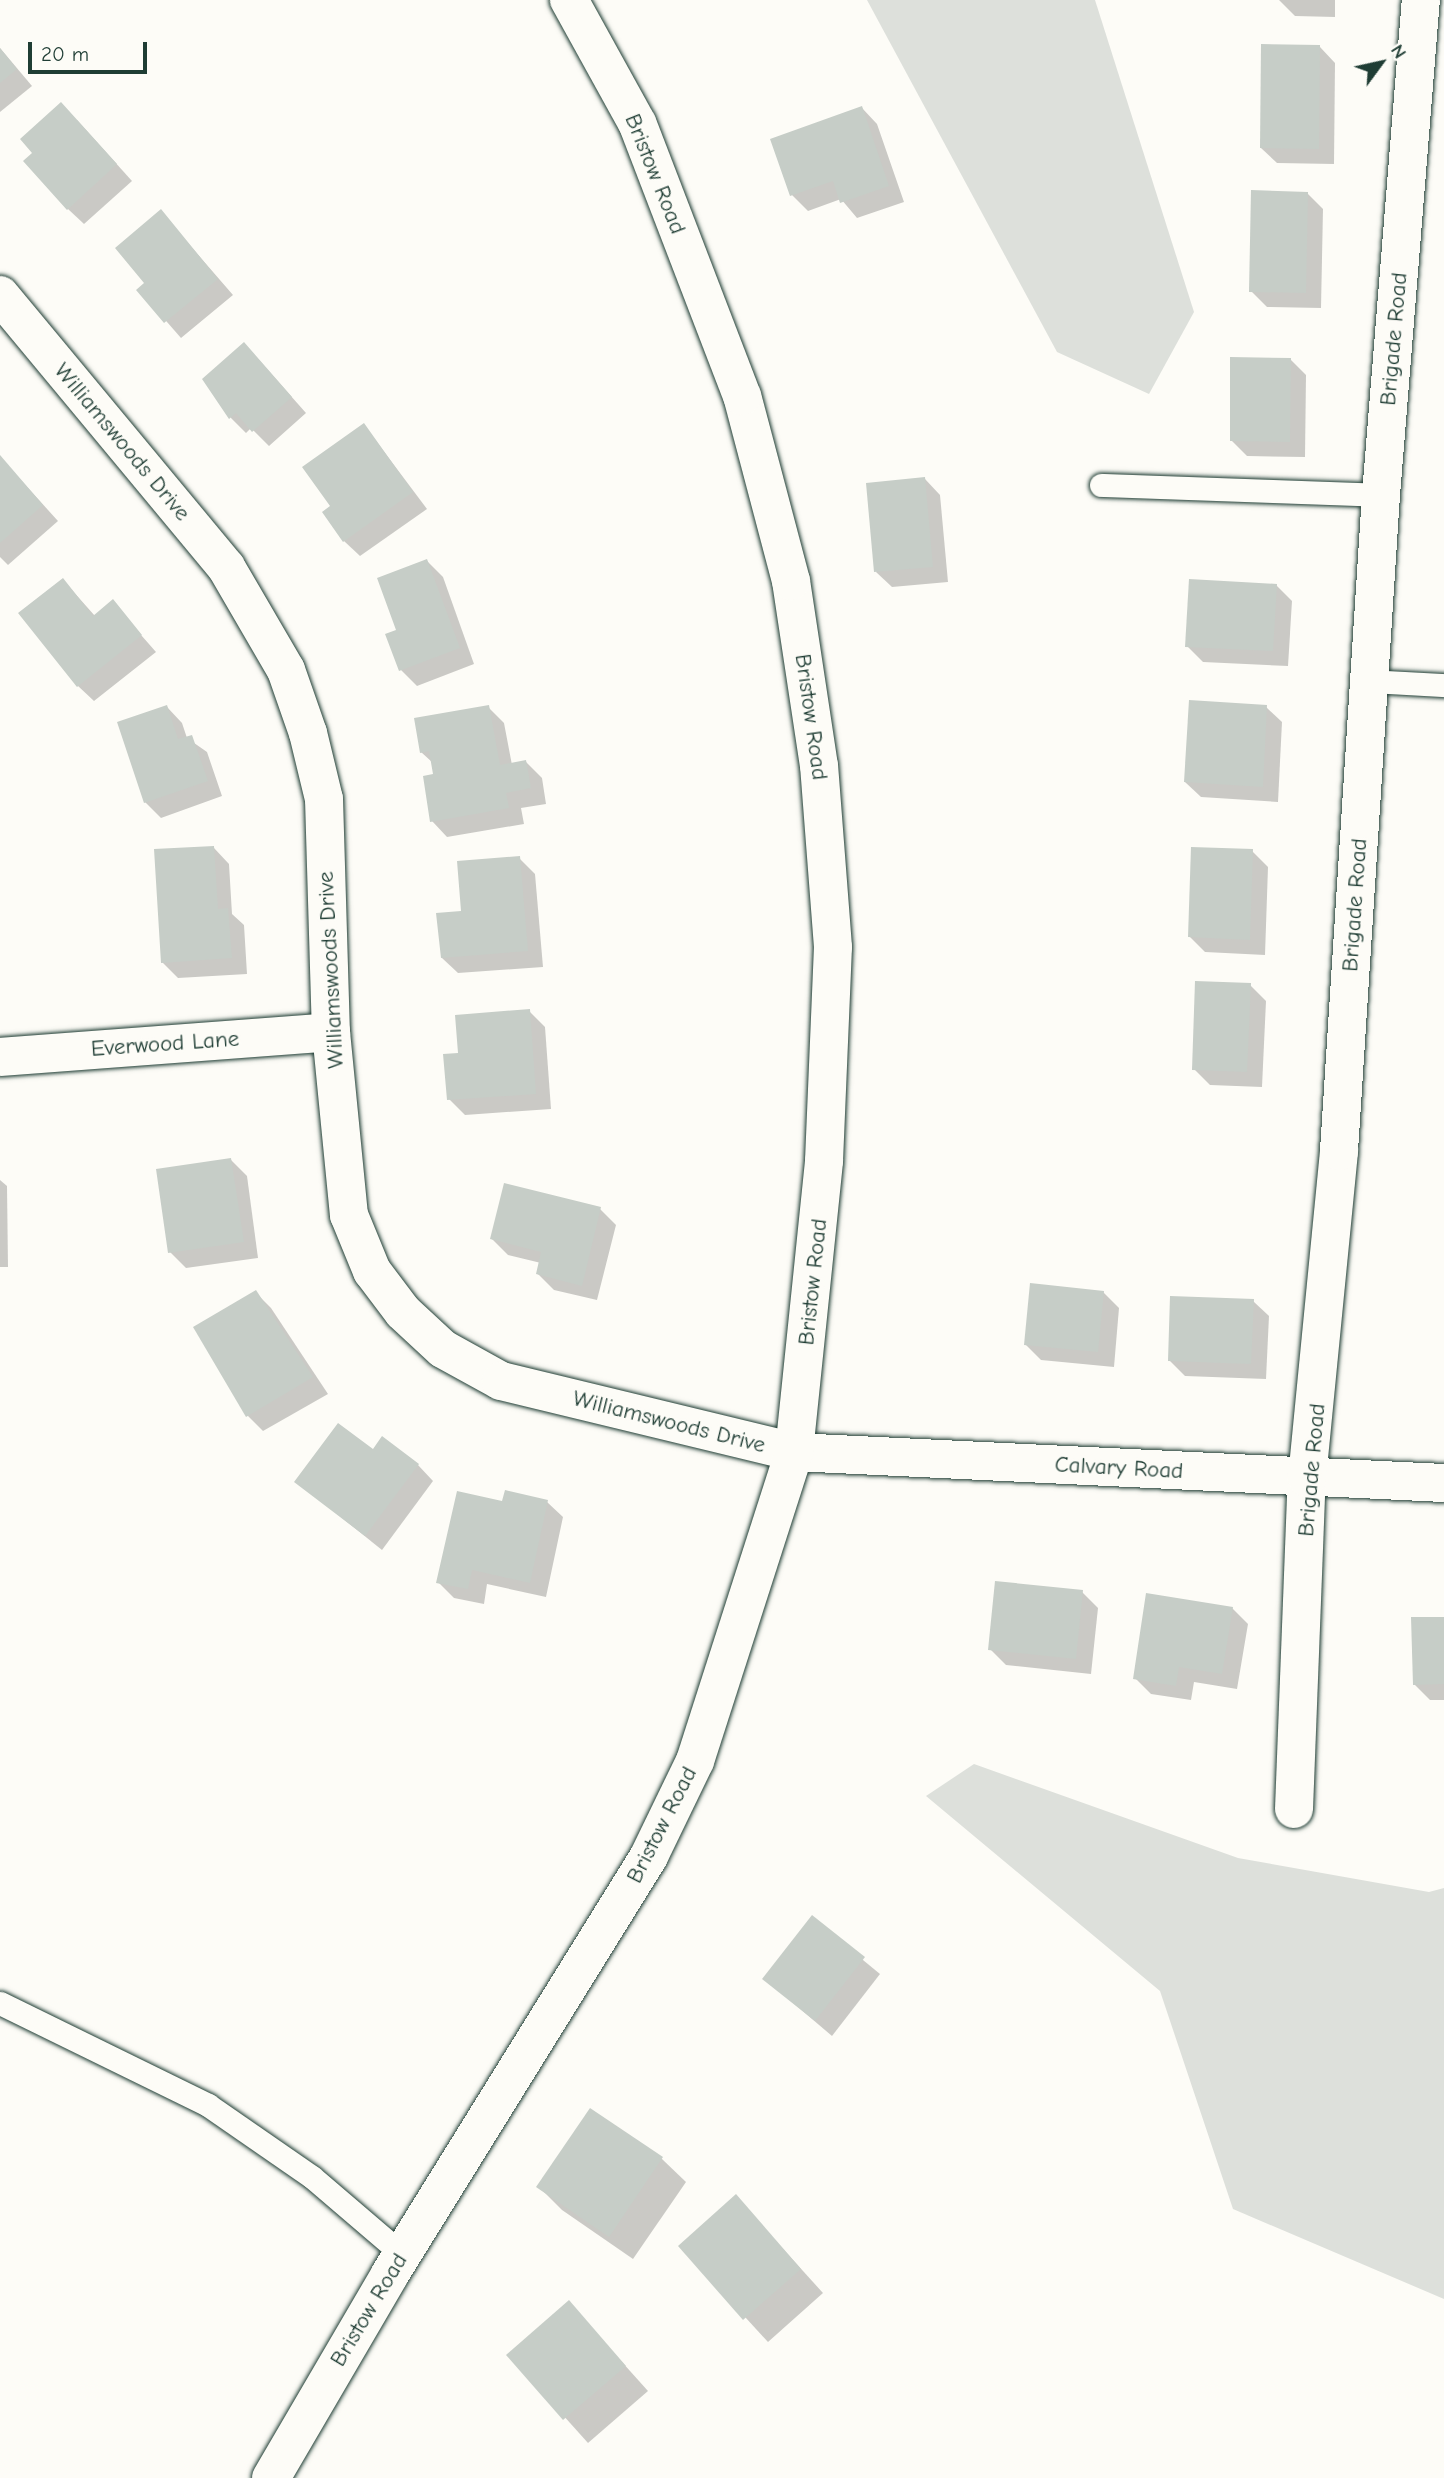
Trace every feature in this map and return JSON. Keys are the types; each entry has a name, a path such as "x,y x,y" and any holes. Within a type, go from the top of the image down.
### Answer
{"street":[{"name":"Bristow Road","path":"271,2478 402,2254 594,1948 661,1832 695,1761 794,1452 821,1208 833,947 819,766 791,581 743,396 637,123 569,0"},
{"name":"Brigade Road","path":"1294,1809 1307,1478 1339,1151 1381,495 1421,0"},
{"name":"Williamswoods Drive","path":"0,295 226,567 286,670 324,799 331,1032 349,1215 372,1270 403,1312 433,1339 501,1381 794,1452"},
{"name":"Everwood Lane","path":"0,1057 331,1032"},
{"name":"Calvary Road","path":"794,1452 1444,1483"}],"lane":[{"path":"1101,485 1381,495"},
{"path":"1369,681 1444,685"},
{"path":"0,2003 208,2105 313,2177 402,2254"}],"shaded area":[{"path":"867,0 1095,0 1194,312 1149,394 1057,352"},
{"path":"974,1764 1238,1858 1429,1892 1444,1888 1444,2299 1233,2209 1160,1991 926,1796"}],"building":[{"path":"1261,44 1320,45 1319,149 1260,148"},
{"path":"0,48 17,69 0,83"},
{"path":"61,102 117,164 67,210 23,161 32,153 20,139"},
{"path":"862,106 889,186 840,203 833,181 790,196 770,139"},
{"path":"1251,190 1308,192 1306,293 1249,292"},
{"path":"161,209 218,279 164,323 136,290 144,283 115,248"},
{"path":"244,342 292,397 252,432 236,413 229,419 202,379"},
{"path":"1230,357 1291,358 1290,442 1230,441"},
{"path":"364,423 413,492 343,542 322,512 330,506 302,467"},
{"path":"0,455 43,505 0,543"},
{"path":"925,477 933,567 874,572 866,483"},
{"path":"427,559 460,648 399,671 385,634 396,630 377,578"},
{"path":"63,578 93,616 113,599 142,635 77,687 18,613"},
{"path":"1189,579 1277,584 1273,651 1185,647"},
{"path":"1189,700 1267,705 1263,787 1184,782"},
{"path":"167,705 178,739 192,735 208,781 144,803 117,722"},
{"path":"489,705 500,765 526,760 531,788 506,793 509,808 430,822 423,776 433,774 429,751 420,753 414,718"},
{"path":"214,846 218,909 228,908 232,958 161,963 154,849"},
{"path":"1191,847 1253,849 1250,940 1188,937"},
{"path":"520,856 528,951 441,958 436,913 461,911 457,861"},
{"path":"1195,981 1251,983 1247,1072 1192,1070"},
{"path":"530,1009 536,1094 447,1100 443,1054 458,1053 455,1015"},
{"path":"231,1158 244,1242 168,1253 156,1169"},
{"path":"504,1183 601,1207 582,1286 536,1274 541,1252 490,1239"},
{"path":"1030,1283 1104,1291 1098,1352 1024,1345"},
{"path":"256,1290 313,1377 246,1417 193,1327"},
{"path":"1170,1296 1254,1299 1251,1364 1168,1361"},
{"path":"338,1423 373,1449 382,1436 419,1464 365,1536 294,1482"},
{"path":"505,1490 548,1500 530,1583 472,1570 468,1589 436,1583 457,1491 502,1501"},
{"path":"995,1581 1083,1590 1076,1659 988,1650"},
{"path":"1146,1593 1233,1607 1222,1674 1179,1667 1176,1686 1133,1679"},
{"path":"1411,1617 1444,1617 1444,1684 1413,1685"},
{"path":"812,1915 865,1957 815,2021 762,1979"},
{"path":"590,2108 663,2157 609,2237 536,2187"},
{"path":"736,2194 801,2269 743,2320 678,2246"},
{"path":"569,2300 626,2366 563,2420 506,2355"}]}
